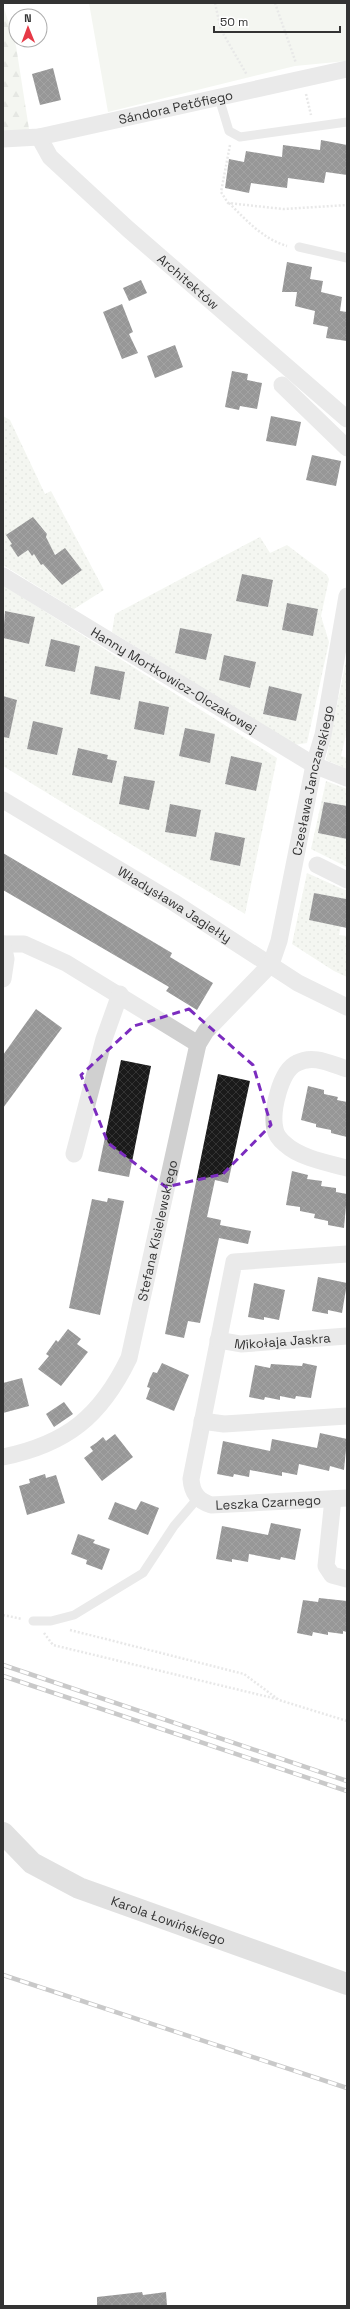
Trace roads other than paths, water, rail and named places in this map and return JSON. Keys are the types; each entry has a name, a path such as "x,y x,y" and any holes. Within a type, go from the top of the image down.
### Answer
{"main road":[{"name":"Karola Łowińskiego","path":"3,1833 32,1863 79,1888 347,1984"}],"street":[{"name":"Sándora Petőfiego","path":"3,139 39,137 347,69"},
{"name":"Architektów","path":"39,137 50,157 128,229 347,419"},
{"path":"282,385 347,448"},
{"name":"Hanny Mortkowicz-Olczakowej","path":"3,576 314,765 347,778"},
{"name":"Czesława Janczarskiego","path":"271,964 279,941 314,765 324,735 347,598"},
{"name":"Władysława Jagiełły","path":"3,800 129,875 271,964 298,983 347,1007"},
{"path":"317,865 347,880"},
{"path":"3,979 6,959 3,944 14,943 32,946 66,963 120,994 198,1044"},
{"name":"Stefana Kisielewskiego","path":"3,1458 40,1448 78,1427 94,1413 108,1396 129,1358 198,1044 206,1030 271,964"},
{"path":"74,1154 104,1039 120,994"},
{"path":"347,1069 315,1059 302,1061 291,1067 281,1082 274,1117 275,1130 281,1140 290,1148 310,1157 347,1168"},
{"name":"Leszka Czarnego","path":"340,1499 216,1505 206,1503 198,1498 193,1491 191,1479 234,1262 347,1254"},
{"name":"Mikołaja Jaskra","path":"218,1340 241,1344 347,1336"},
{"path":"202,1421 224,1424 347,1416"},
{"path":"340,1499 326,1566 332,1575 347,1579"}],"lane":[{"path":"219,98 225,120 232,134 246,137 347,122"},
{"path":"299,247 347,258"},
{"path":"33,1621 51,1621 74,1615 143,1573 174,1526 198,1498"}],"railway":[{"path":"3,1665 347,1781"},
{"path":"3,1676 347,1791"},
{"path":"3,1975 347,2088"}]}
